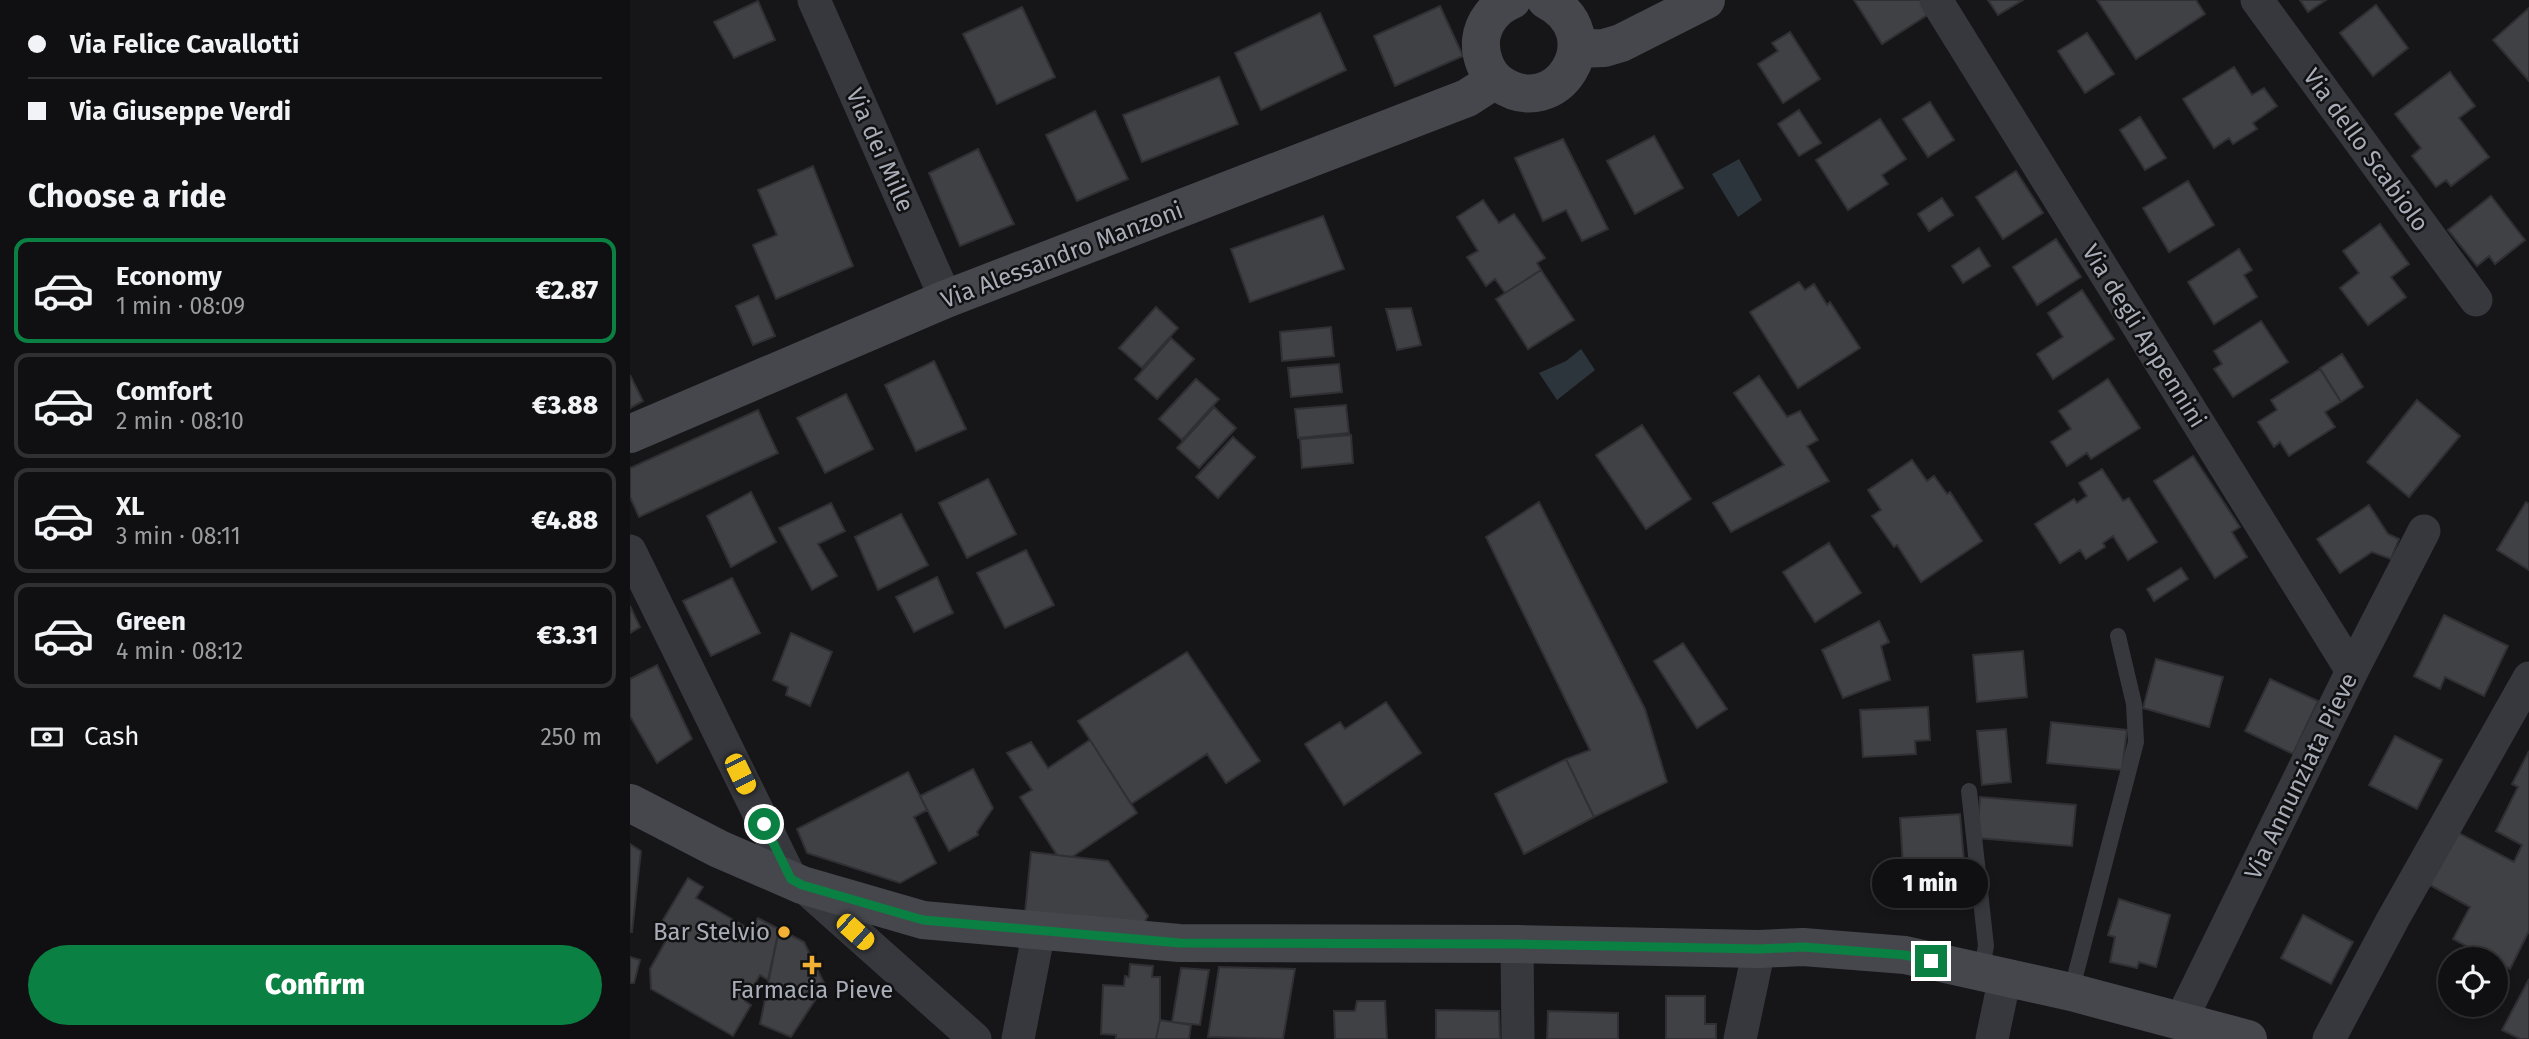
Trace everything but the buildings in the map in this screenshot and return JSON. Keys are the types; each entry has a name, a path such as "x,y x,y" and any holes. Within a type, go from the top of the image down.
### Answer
{"street":[{"name":"Via dei Mille","path":"814,0 946,299"},
{"path":"1492,7 1481,46 1488,70 1495,80 1520,93 1546,91 1568,74 1577,49 1576,32 1569,18 1558,6 1546,0"},
{"path":"1577,49 1604,48 1621,43 1706,0"},
{"name":"Via degli Appennini","path":"1936,0 2352,671"},
{"name":"Via dello Scabiolo","path":"2257,0 2476,300"},
{"name":"Via Alessandro Manzoni","path":"630,434 946,299 1467,98 1495,80"},
{"name":"Via Annunziata Pieve","path":"2180,1022 2352,671 2424,531"},
{"path":"630,551 797,882 975,1039"},
{"path":"2329,1039 2393,919 2529,678"},
{"path":"630,803 719,849 797,882 923,920 1180,943 1517,944 1759,949 1803,947 1905,955 2071,992 2248,1039"},
{"path":"1018,1039 1039,931"},
{"path":"1517,944 1518,1039"},
{"path":"1740,1039 1759,949"},
{"path":"1992,1039 1993,975"}],"lane":[{"path":"2071,992 2136,742 2134,704 2118,636"},
{"path":"1969,791 1986,946 1993,975"}],"shaded area":[{"path":"1739,159 1762,200 1738,217 1712,174"},
{"path":"1581,349 1595,370 1557,400 1539,373 1566,361"}],"place":[{"name":"Bar Stelvio","path":"784,932"},
{"name":"Farmacia Pieve","path":"812,965"}],"route":[{"path":"764,824 791,879 802,885 923,920 1180,943 1517,944 1759,949 1803,947 1905,955 1931,961"}]}
